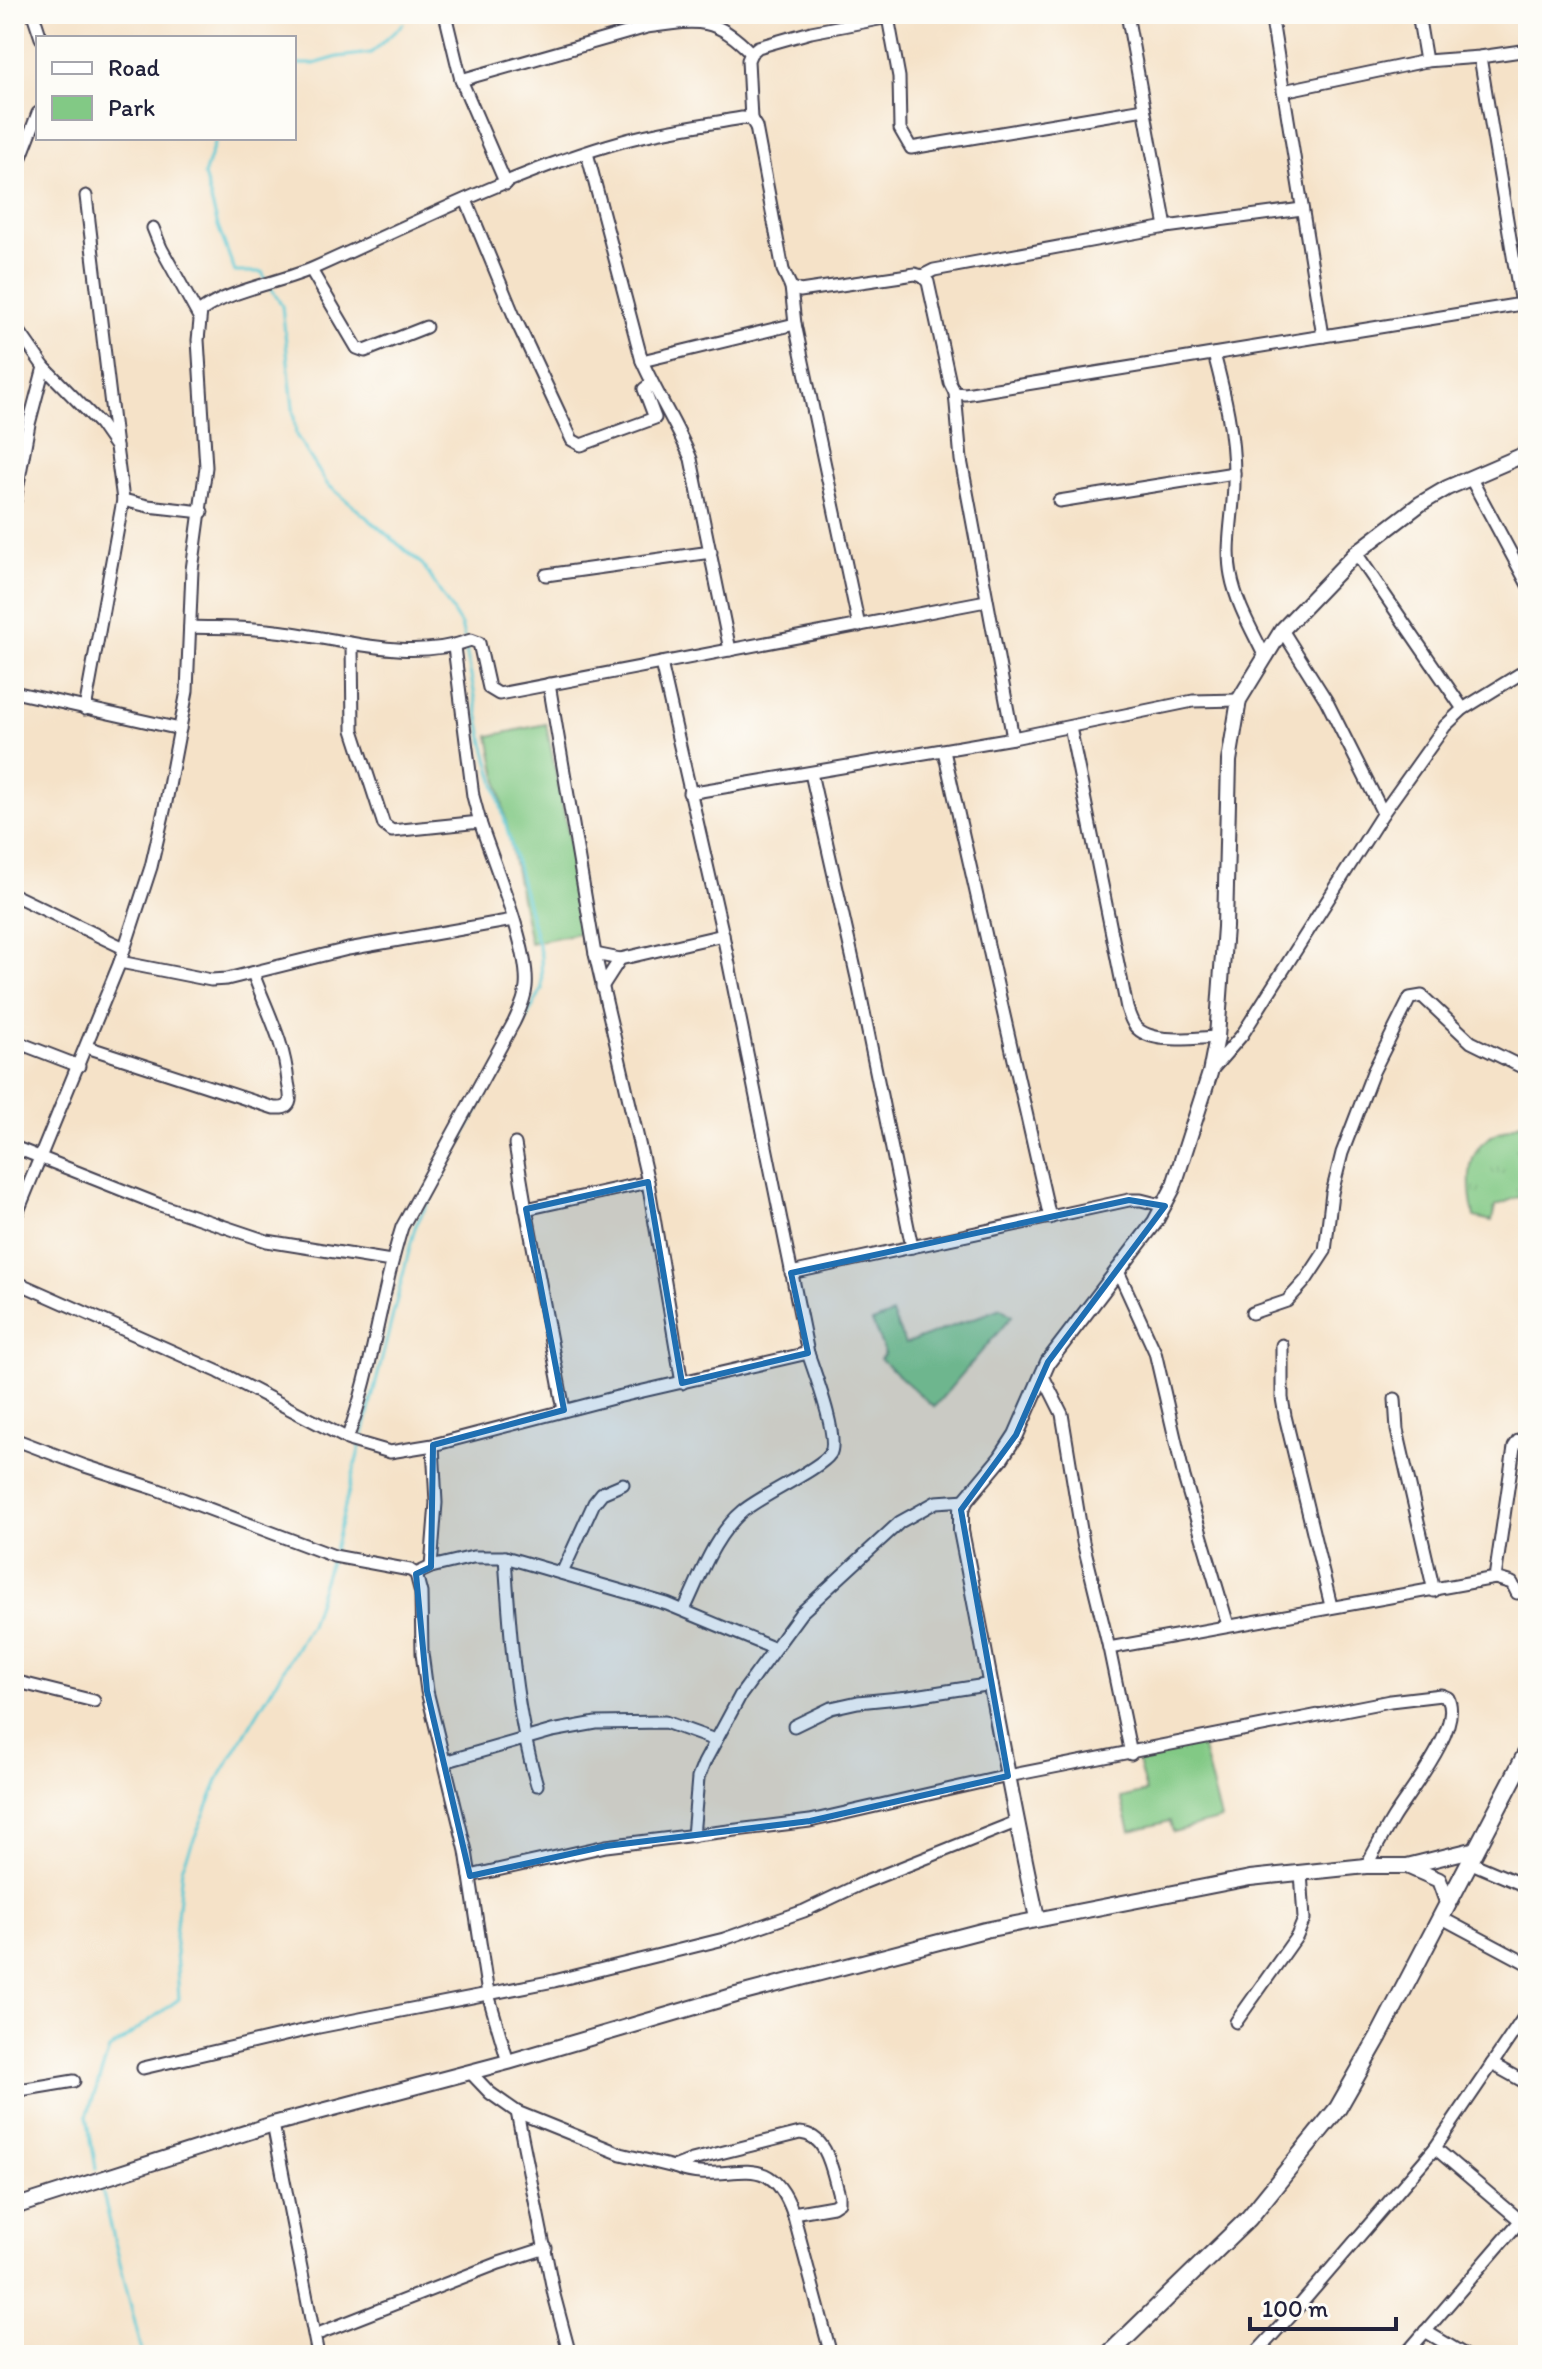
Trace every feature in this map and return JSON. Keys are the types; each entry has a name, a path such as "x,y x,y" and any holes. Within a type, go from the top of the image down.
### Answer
{"main road":[{"path":"1114,2353 1249,2218 1321,2131 1358,2073 1528,1750"}],"street":[{"path":"33,14 40,36"},
{"path":"445,14 461,80 506,184"},
{"path":"859,626 795,324 791,287 783,270 756,127 751,119 748,60 758,47 811,32 905,14"},
{"path":"1127,14 1166,227"},
{"path":"1271,14 1323,336"},
{"path":"1418,14 1426,61"},
{"path":"888,17 899,77 900,129 911,148 1144,109"},
{"path":"461,80 665,24 719,26 751,53"},
{"path":"1283,91 1426,61 1528,50"},
{"path":"955,393 965,394 1524,304 1480,57"},
{"path":"14,175 36,118"},
{"path":"199,317 207,307 311,270 376,238 587,153 661,131 751,119"},
{"path":"587,153 642,361 691,459 730,650"},
{"path":"85,709 123,500 86,196"},
{"path":"466,200 514,316 572,440 581,445 655,418 644,389 652,383"},
{"path":"922,276 934,270 1166,227 1302,209"},
{"path":"14,1221 120,962 151,867 180,729 189,662 192,570 202,512 206,453 199,317 153,228"},
{"path":"311,270 357,348 365,351 426,327"},
{"path":"791,287 800,291 815,290 915,274 928,282 950,383 955,393 961,460 1013,738"},
{"path":"14,324 44,367 100,424 116,447"},
{"path":"642,361 795,324"},
{"path":"1214,354 1230,416 1234,473 1229,558 1231,576 1236,595 1264,655"},
{"path":"14,506 29,424 44,367"},
{"path":"1037,1918 961,1531 961,1510 1016,1435 1048,1362 1165,1206 1173,1188 1210,1073 1217,1037 1225,927 1228,772 1239,700 1282,630 1356,553 1420,504 1470,477 1528,453"},
{"path":"1059,501 1234,473"},
{"path":"1470,477 1528,585"},
{"path":"123,500 202,512"},
{"path":"546,575 711,552"},
{"path":"1356,553 1463,709"},
{"path":"190,627 276,630 352,645 424,650 479,643 492,693 499,694 986,601"},
{"path":"1282,630 1333,712 1383,813"},
{"path":"350,1440 391,1261 402,1227 523,1003 527,978 513,920 473,796 463,643"},
{"path":"352,645 353,730 386,828 392,831 480,822"},
{"path":"661,663 723,935 808,1353 824,1404 832,1446 830,1454 800,1476 763,1496 730,1523 684,1610"},
{"path":"1210,1073 1242,1035 1383,813 1445,726 1463,709 1528,669"},
{"path":"549,684 595,954 648,1182 682,1383"},
{"path":"14,692 180,729"},
{"path":"689,793 944,751 1193,701 1239,700"},
{"path":"1070,727 1133,1025 1143,1034 1173,1039 1217,1037"},
{"path":"944,751 1050,1218"},
{"path":"811,773 883,1099 912,1247"},
{"path":"14,895 124,948"},
{"path":"120,962 211,980 253,973 348,949 513,920"},
{"path":"595,954 620,959 723,935"},
{"path":"602,987 620,959"},
{"path":"87,1047 282,1109 288,1106 290,1099 286,1059 253,973"},
{"path":"1252,1313 1287,1301 1306,1280 1325,1251 1332,1193 1342,1153 1373,1072 1410,998 1422,996 1471,1042 1528,1070"},
{"path":"14,1041 79,1066"},
{"path":"515,1144 564,1410"},
{"path":"14,1147 160,1205 267,1241 391,1261"},
{"path":"526,1209 648,1182"},
{"path":"791,1273 1129,1200 1165,1206"},
{"path":"1117,1269 1155,1352 1184,1477 1228,1625"},
{"path":"14,1281 219,1372 350,1440 390,1452 433,1445 564,1410 808,1353"},
{"path":"1282,1345 1285,1416 1331,1606"},
{"path":"1042,1374 1062,1414 1083,1542 1131,1754"},
{"path":"1395,1399 1397,1430 1434,1591"},
{"path":"1495,1578 1514,1447 1518,1441 1528,1438"},
{"path":"14,1439 328,1554 410,1570 416,1574 421,1593 422,1653 427,1691 470,1876 488,1994 508,2062"},
{"path":"431,1567 436,1503 433,1445"},
{"path":"562,1573 594,1503 602,1493 623,1484"},
{"path":"693,1836 698,1778 715,1740 773,1648 801,1613 900,1522 936,1502 966,1500"},
{"path":"416,1574 431,1567 473,1557 505,1557 684,1610 773,1648"},
{"path":"505,1557 514,1671 524,1741 537,1785"},
{"path":"1109,1648 1495,1578 1512,1583 1517,1593"},
{"path":"14,1681 94,1701"},
{"path":"794,1726 831,1708 858,1702 992,1684"},
{"path":"470,1876 606,1846 810,1821 1008,1776 1390,1701 1441,1695 1448,1698 1451,1711 1446,1730 1430,1762 1366,1866"},
{"path":"444,1762 577,1725 652,1721 676,1725 715,1740"},
{"path":"143,2068 319,2027 632,1963 724,1939 804,1911 863,1883 1016,1822"},
{"path":"14,2207 273,2124 508,2062 760,1989 1037,1918 1250,1878 1366,1866 1407,1866 1472,1856 1528,1887"},
{"path":"1407,1866 1439,1880 1444,1909 1528,1964"},
{"path":"1236,2022 1297,1936 1304,1919 1301,1872"},
{"path":"1254,2355 1435,2148 1528,2011"},
{"path":"1492,2064 1528,2084"},
{"path":"470,2072 490,2093 517,2112 621,2154 691,2174 762,2172 777,2183 793,2213 831,2355"},
{"path":"14,2091 74,2081"},
{"path":"517,2112 554,2295 570,2355"},
{"path":"273,2124 318,2355"},
{"path":"674,2167 800,2133 812,2134 820,2140 824,2149 839,2202 833,2206 793,2213"},
{"path":"1405,2355 1524,2224 1435,2148"},
{"path":"315,2335 499,2263 546,2248"},
{"path":"1425,2331 1465,2355"}],"highlighted area":[{"path":"648,1182 682,1383 808,1353 791,1273 1129,1200 1165,1206 1048,1362 1016,1435 961,1510 1008,1776 810,1821 606,1846 470,1876 427,1691 416,1574 431,1567 433,1445 564,1410 526,1209"}],"green space":[{"path":"546,724 588,931 530,943 489,736"},
{"path":"1528,1120 1528,1200 1518,1197 1495,1206 1492,1221 1474,1217 1470,1175 1480,1146 1491,1136"},
{"path":"1001,1308 1012,1316 934,1407 880,1359 885,1353 872,1322 892,1314 905,1344"},
{"path":"1201,1742 1221,1819 1173,1832 1170,1821 1130,1831 1121,1798 1146,1792 1137,1758"}],"waterway":[{"path":"296,64 314,64 371,53 403,24"},
{"path":"215,140 204,175 218,226 235,272 262,272 266,280"},
{"path":"270,286 282,306 296,435 327,484 423,565 461,625 464,637"},
{"path":"334,1550 415,1227 542,989 541,956 484,743 465,645"},
{"path":"96,2169 87,2116 109,2050 179,1999 175,1936 182,1868 220,1776 310,1625 331,1558"},
{"path":"101,2186 143,2355"}]}
